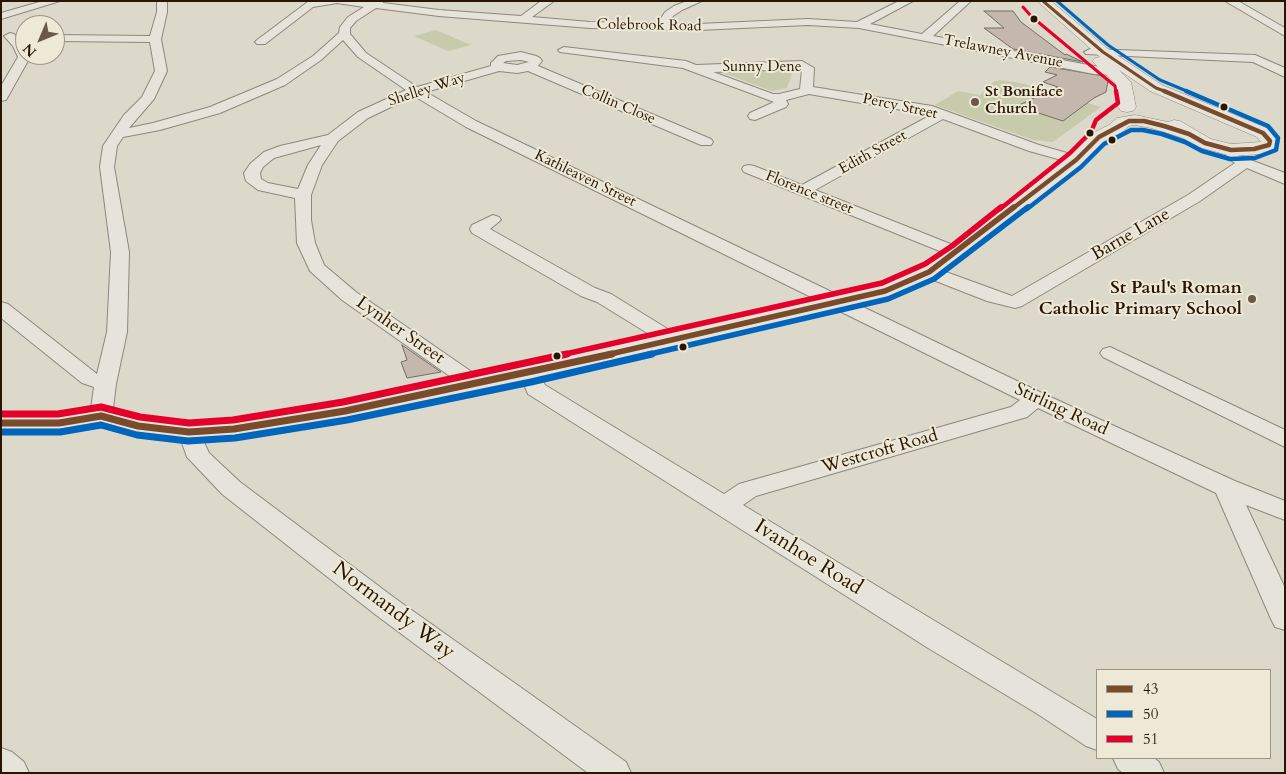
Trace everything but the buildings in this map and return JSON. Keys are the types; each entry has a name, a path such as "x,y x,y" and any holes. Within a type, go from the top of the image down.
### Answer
{"street":[{"path":"1,16 56,1"},
{"path":"102,416 105,384 117,332 120,252 107,168 110,146 129,118 148,99 161,71 155,39 163,9 162,1"},
{"path":"261,42 310,4 334,1"},
{"name":"Colebrook Road","path":"340,1 377,3 523,20 590,25 661,27 736,26 808,22 859,25 924,37"},
{"path":"523,20 539,6 549,1"},
{"path":"661,27 669,14 678,8 697,1"},
{"path":"859,25 908,1"},
{"path":"924,37 966,1"},
{"path":"1030,1 1036,9 1097,52 1156,88 1266,139"},
{"path":"1043,1 1097,52 1123,82 1126,103 1138,113 1170,123 1245,163 1285,178"},
{"path":"1230,1 1285,33"},
{"path":"117,134 215,110 281,82 317,58 344,34 345,27 352,18 377,3"},
{"name":"Shelley Way","path":"349,296 316,267 306,243 303,220 303,195 315,165 333,138 372,109 415,91 500,67 497,63 502,58 514,56 530,62 556,52 590,25"},
{"path":"1271,26 1285,26"},
{"name":"Kathleaven Street","path":"344,34 350,54 471,124 757,264 840,302"},
{"path":"5,35 15,43"},
{"path":"65,42 90,37"},
{"name":"Trelawney Avenue","path":"924,37 1094,70 1112,71"},
{"path":"65,38 155,39"},
{"name":"Sunny Dene","path":"556,52 686,65 772,98 803,93 806,90 808,68 802,65 694,68"},
{"path":"1097,52 1285,60"},
{"path":"317,58 350,54"},
{"path":"1255,59 1285,73"},
{"name":"Collin Close","path":"530,62 706,142"},
{"path":"1,97 21,65"},
{"name":"Percy Street","path":"806,90 927,109 1034,148 1076,160"},
{"path":"1099,137 1103,126 1126,103 1132,94 1176,98"},
{"name":"Sunny Dene","path":"755,116 781,104 779,98"},
{"name":"Edith Street","path":"804,190 941,115"},
{"path":"1,423 59,423 102,416 138,426 189,432 257,426 346,411 672,340 885,291 930,272 1076,160 1099,137 1129,120 1154,123 1232,150 1263,148 1266,139"},
{"name":"Shelley Way","path":"303,195 263,187 254,181 252,173 257,164 269,155 285,149 333,138"},
{"path":"1266,139 1262,162 1285,178"},
{"name":"Barne Lane","path":"930,272 994,298 1015,302 1186,203 1245,163"},
{"name":"Florence street","path":"749,169 957,252"},
{"path":"493,220 478,229 588,292 604,298 672,340"},
{"name":"Lynher Street","path":"349,296 475,384"},
{"name":"Stirling Road","path":"840,302 1036,400 1226,487 1285,511"},
{"path":"1,308 89,378 105,384"},
{"path":"1117,360 1285,439"},
{"name":"Ivanhoe Road","path":"528,372 536,390 725,505 938,640 1047,703 1096,735"},
{"name":"Westcroft Road","path":"725,505 748,490 1019,412 1036,400"},
{"name":"Normandy Way","path":"189,432 199,457 231,488 386,607 615,772"},
{"path":"1226,487 1285,619"},
{"path":"1130,759 1148,773"},
{"path":"1,763 14,773"}],"green space":[{"path":"436,30 471,45 448,51 414,36"},
{"path":"793,70 787,88 772,91 723,73"},
{"path":"1000,80 1021,83 1101,107 1053,142 1033,140 935,105 958,91 980,95 993,82"}],"transit line":[{"name":"43","path":"1,423 59,423 101,416 138,426 189,432 234,429 345,411 529,373 885,291 929,272 1076,160 1099,137 1129,121 1144,121 1164,126 1189,134 1205,143 1231,150 1254,149 1269,145 1270,141 1263,133 1156,88 1103,52 1043,1"},
{"name":"50","path":"1,432 60,432 101,425 137,435 188,441 235,438 347,420 531,382 888,299 934,279 1081,167 1104,144 1131,130 1143,130 1162,134 1185,142 1202,151 1230,159 1255,158 1276,150 1278,138 1268,126 1160,80 1108,45 1057,1"},
{"name":"51","path":"1,414 58,414 101,407 140,417 189,423 233,420 343,402 473,375 882,283 925,264 952,246 1070,153 1091,132 1096,120 1118,103 1115,86 1031,16 1023,7"}],"place":[{"name":"St Boniface Church","path":"975,102"},
{"name":"St Paul's Roman Catholic Primary School","path":"1252,299"}]}
